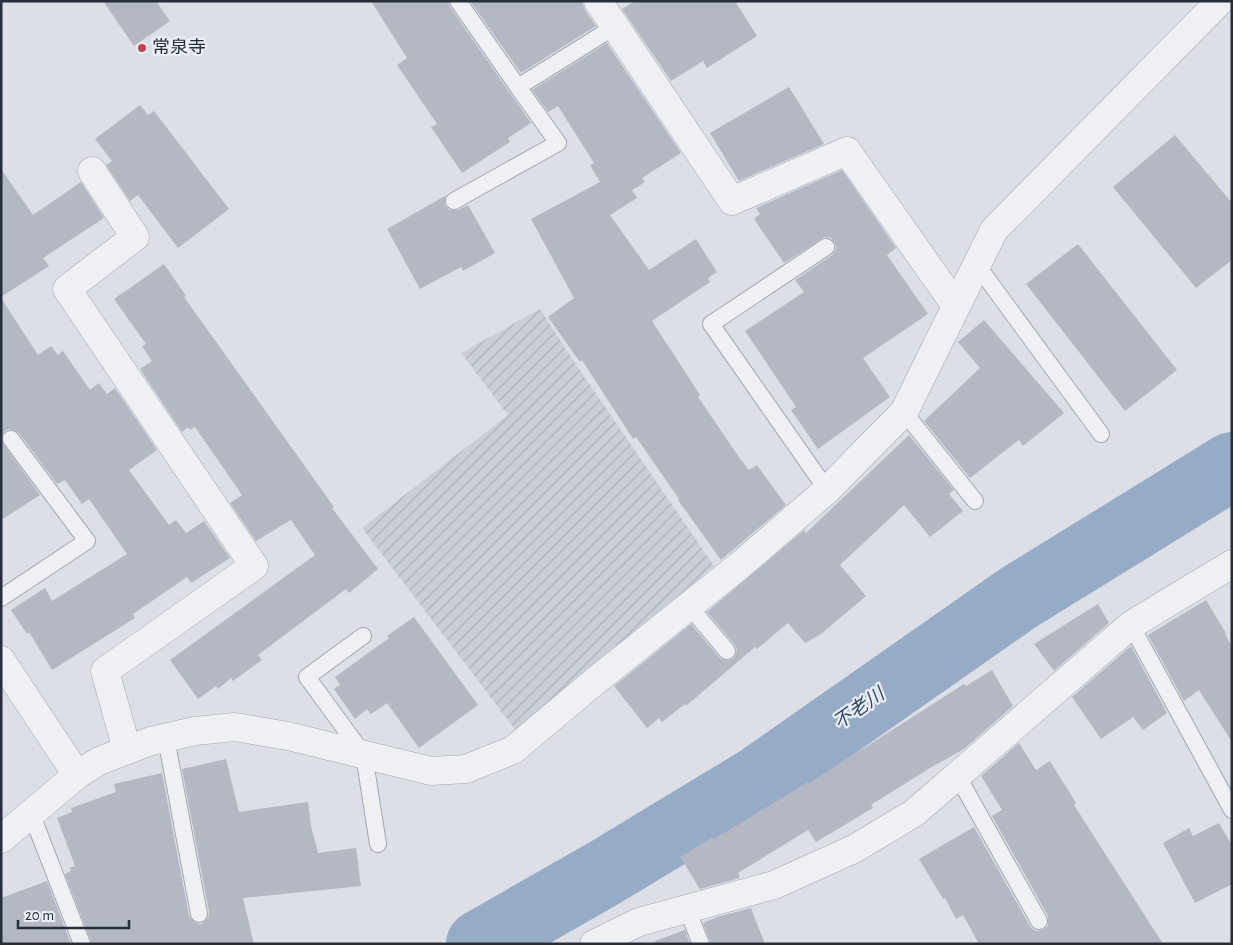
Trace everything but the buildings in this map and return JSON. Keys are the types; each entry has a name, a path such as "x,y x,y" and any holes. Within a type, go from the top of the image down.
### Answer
{"street":[{"path":"598,1 732,201 846,151 956,306"},
{"path":"1,839 78,775 99,761 151,741 195,731 235,727 288,736 432,771 466,769 513,750 594,682 739,566 827,490 904,412 994,230 1220,1"},
{"path":"92,171 136,237 67,289 254,566 105,671 127,750"},
{"path":"594,944 639,922 774,884 854,849 914,813 1131,625 1232,564"},
{"path":"1,660 78,775"}],"lane":[{"path":"454,201 558,143 458,1"},
{"path":"518,87 614,27"},
{"path":"826,247 711,324 827,490"},
{"path":"977,265 1101,434"},
{"path":"904,412 975,500"},
{"path":"1,598 87,541 11,439"},
{"path":"689,606 727,651"},
{"path":"1131,625 1232,810"},
{"path":"363,636 307,677 364,755 378,844"},
{"path":"166,738 199,914"},
{"path":"958,775 1039,921"},
{"path":"31,813 82,944"},
{"path":"687,909 701,944"}],"shaded area":[{"path":"540,309 714,566 517,732 362,528 508,415 461,353"}],"waterway":[{"name":"不老川","path":"480,944 606,872 758,780 1018,598 1232,466"}],"place":[{"name":"常泉寺","path":"142,48"}]}
